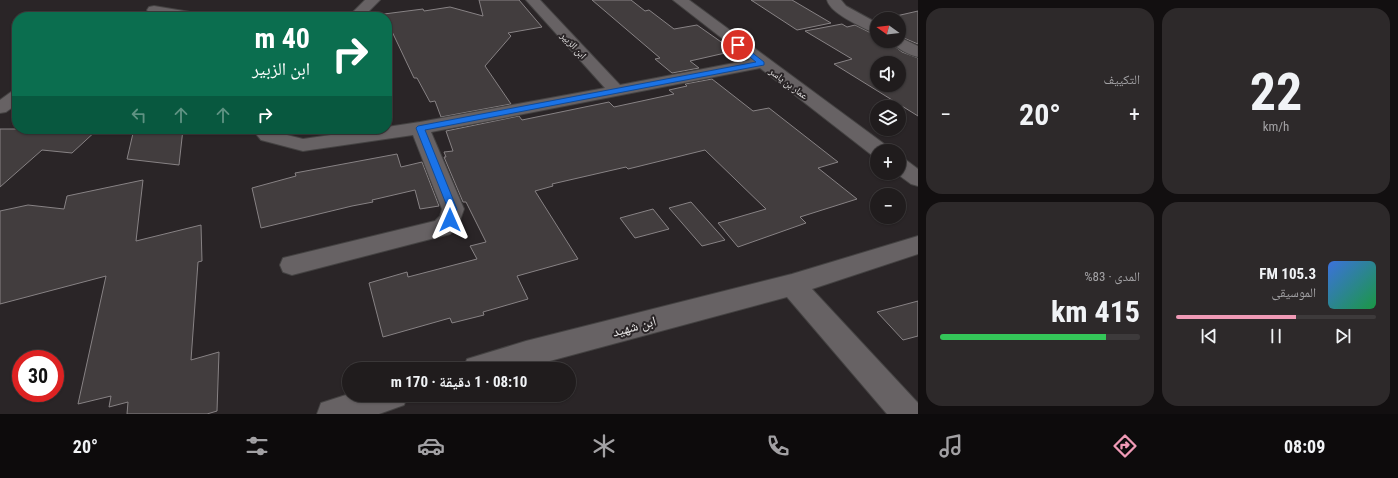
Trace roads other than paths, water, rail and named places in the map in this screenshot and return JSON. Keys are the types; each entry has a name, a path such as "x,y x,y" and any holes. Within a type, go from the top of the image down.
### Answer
{"street":[{"path":"152,12 171,0"},
{"path":"360,12 373,0"},
{"name":"ابن الزبير","path":"533,0 616,90"},
{"name":"عمار بن ياسر","path":"680,0 871,144"},
{"path":"834,0 834,2 841,9 870,25"},
{"path":"906,45 918,52"},
{"path":"392,132 762,63"},
{"path":"292,265 442,228 450,220 453,209 420,128"},
{"path":"266,134 268,136 304,145 379,134"},
{"path":"906,170 918,179"},
{"name":"ابن شهيد","path":"500,362 792,285 918,245"},
{"path":"792,285 907,414"},
{"path":"332,414 371,402"}]}
